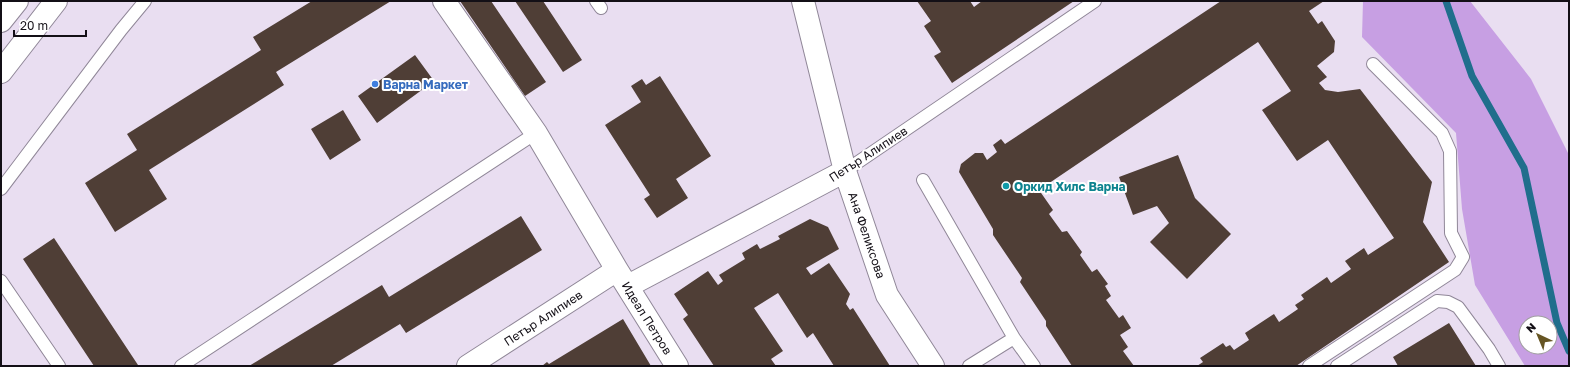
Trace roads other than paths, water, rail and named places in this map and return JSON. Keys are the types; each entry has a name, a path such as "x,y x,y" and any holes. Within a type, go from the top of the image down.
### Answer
{"street":[{"path":"1,21 17,1"},
{"path":"1,72 56,1"},
{"name":"Идеал Петров","path":"444,1 536,133 678,366"},
{"name":"Ана Феликсова","path":"803,1 845,171 887,295 933,366"},
{"name":"Петър Алипиев","path":"468,366 623,278 845,171"}],"lane":[{"path":"1,189 121,30 145,1"},
{"name":"Петър Алипиев","path":"845,171 1095,1"},
{"path":"1309,366 1455,270 1463,257 1451,233 1450,152 1442,133 1374,64"},
{"path":"181,366 536,133"},
{"path":"923,180 1014,338 1034,366"},
{"path":"1,281 59,366"},
{"path":"1337,366 1437,301 1448,302 1458,307 1489,349 1499,366"},
{"path":"969,366 1014,338"}],"waterway":[{"path":"1446,1 1472,76 1524,168 1557,323 1569,351"}],"place":[{"name":"Варна Маркет","path":"375,84"},
{"name":"Оркид Хилс Варна","path":"1006,186"}]}
